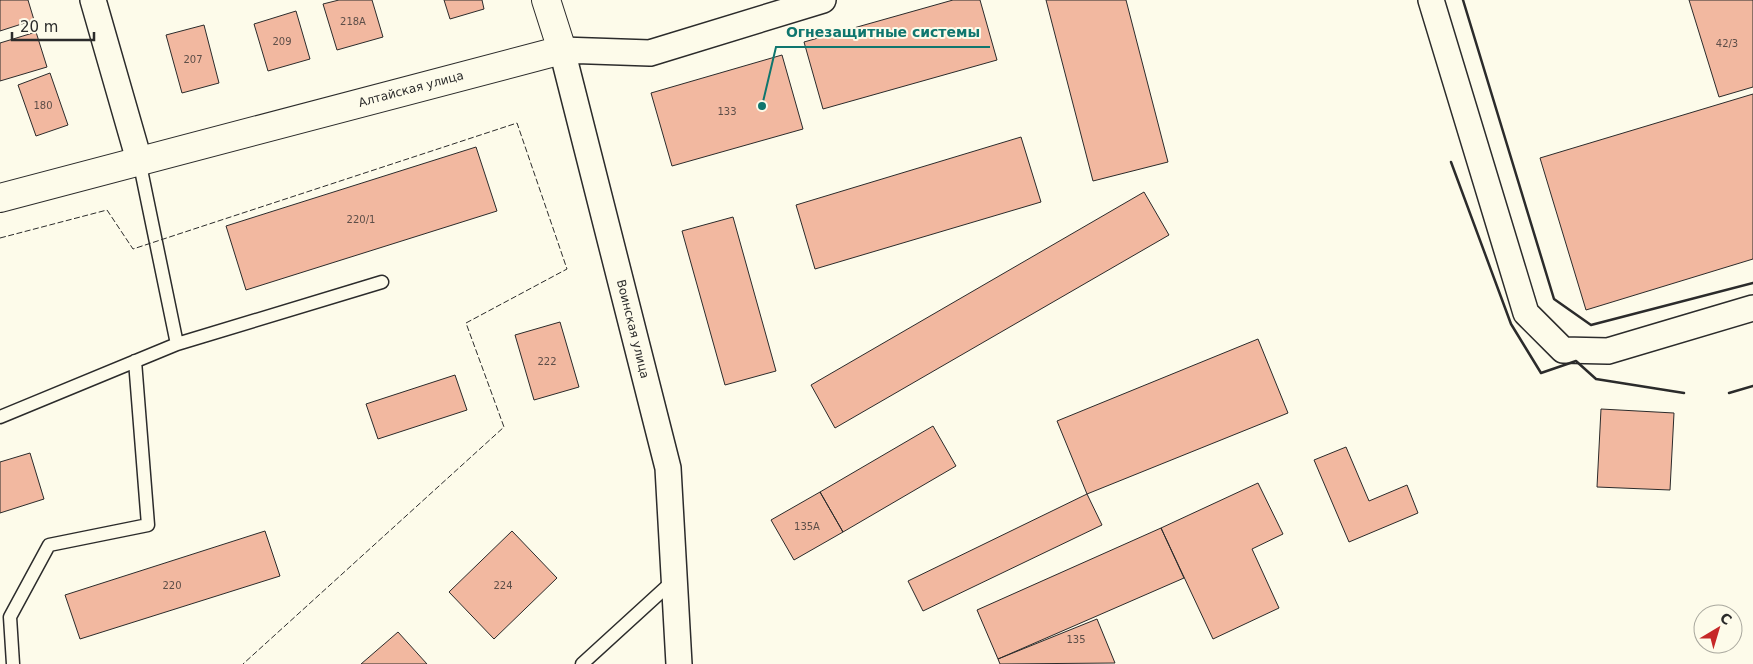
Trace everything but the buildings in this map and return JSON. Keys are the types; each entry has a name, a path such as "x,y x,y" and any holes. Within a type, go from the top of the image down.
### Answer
{"street":[{"path":"92,0 139,160"},
{"name":"Воинская улица","path":"546,0 562,50 668,468 678,664"},
{"name":"Алтайская улица","path":"0,198 562,50 650,53 823,0"},
{"path":"1431,0 1526,313 1563,350 1608,351 1753,308"}],"lane":[{"path":"139,160 177,344"},
{"path":"0,416 177,344 382,282"},
{"path":"12,664 10,616 49,545 148,525 135,361"},
{"path":"582,664 674,580"}],"fence":[{"path":"0,238 107,210 133,249 517,123 567,269 466,323 504,427 243,664"}],"wall":[{"path":"1463,0 1554,299 1591,325 1753,283"},
{"path":"1451,162 1511,324 1541,373 1576,361 1596,379 1684,393"},
{"path":"1729,393 1753,386"}],"place":[{"name":"Огнезащитные системы","path":"762,106"}]}
